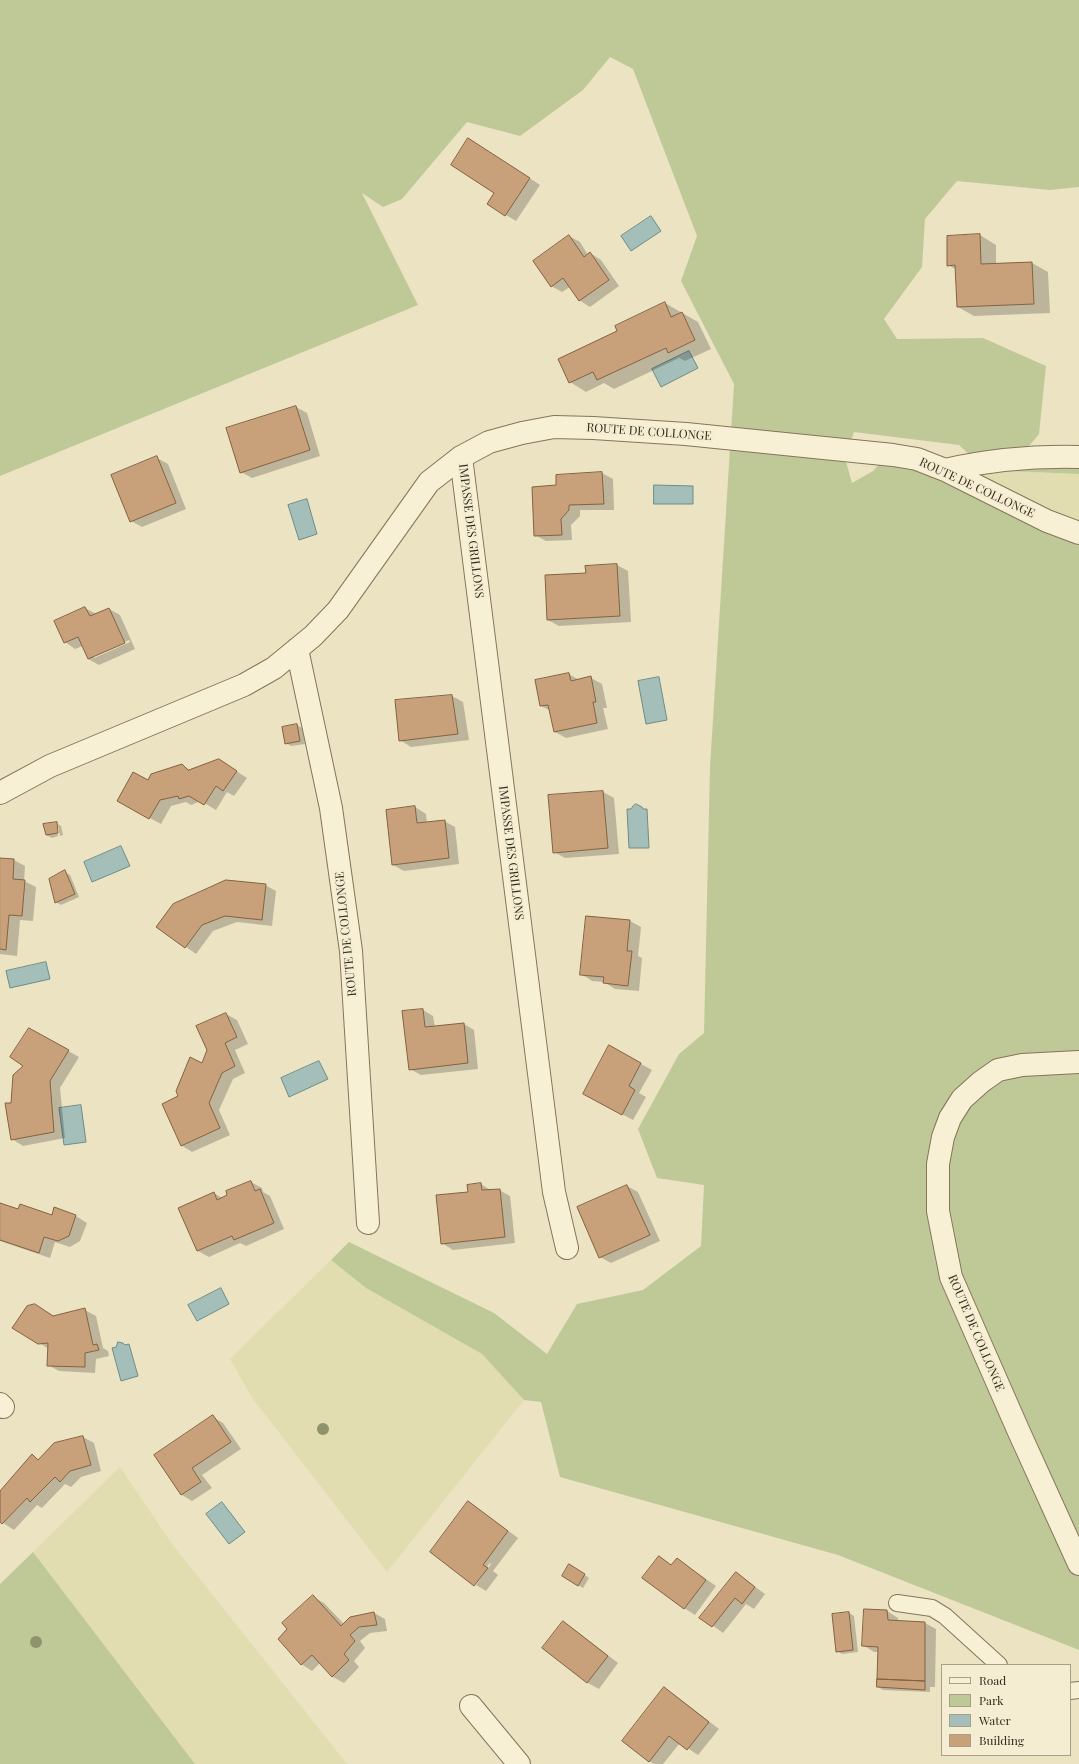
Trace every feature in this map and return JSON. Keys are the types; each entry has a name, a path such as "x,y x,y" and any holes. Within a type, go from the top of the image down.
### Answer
{"street":[{"name":"ROUTE DE COLLONGE","path":"0,793 50,766 244,686 274,668 297,649 338,610 429,482 462,457 489,442 522,433 554,427 686,434 893,455 917,459 945,470 1047,521 1079,533"},
{"path":"945,470 980,462 1053,456 1079,456"},
{"name":"IMPASSE DES GRILLONS","path":"462,457 554,1192 567,1248"},
{"name":"ROUTE DE COLLONGE","path":"297,649 331,808 351,951 368,1223"},
{"name":"ROUTE DE COLLONGE","path":"1079,1062 1022,1065 998,1070 981,1082 962,1100 950,1118 943,1137 938,1164 938,1211 951,1277 1079,1564"},
{"path":"471,1706 519,1764"}],"lane":[{"path":"897,1603 932,1608 945,1616 998,1664"}],"shaded area":[{"path":"986,470 1079,474 1079,526 970,471"},
{"path":"331,1260 366,1288 482,1354 524,1400 387,1572 253,1399 230,1359"},
{"path":"120,1467 172,1544 347,1764 195,1764 33,1552"}],"green space":[{"path":"0,0 1079,0 1079,187 1050,190 957,181 925,219 922,267 884,319 897,339 983,338 1046,366 1039,434 1015,463 1079,463 1079,474 986,470 959,445 854,432 845,458 852,483 873,471 880,463 913,470 932,477 1006,512 1079,542 1079,1650 838,1555 560,1477 541,1402 524,1400 482,1354 366,1288 331,1260 349,1242 494,1313 547,1354 577,1304 643,1290 701,1246 704,1185 657,1178 638,1129 679,1054 704,1033 710,767 734,384 681,281 697,236 633,69 610,57 583,90 520,136 467,122 402,199 383,207 362,193 418,305 0,476"},
{"path":"33,1552 195,1764 0,1764 0,1584"}],"water":[{"path":"651,216 661,231 631,251 621,236"},
{"path":"689,351 698,368 661,387 652,369"},
{"path":"654,485 693,486 693,504 654,504"},
{"path":"307,499 317,534 299,540 288,505"},
{"path":"659,677 667,720 646,724 638,681"},
{"path":"636,804 643,809 647,809 649,848 629,848 627,809 631,809"},
{"path":"121,846 130,866 92,882 84,862"},
{"path":"46,962 50,979 10,988 6,971"},
{"path":"319,1061 328,1079 289,1097 281,1078"},
{"path":"81,1105 86,1142 64,1145 59,1108"},
{"path":"221,1288 229,1304 197,1321 188,1305"},
{"path":"118,1342 125,1345 129,1344 138,1376 121,1381 112,1348 116,1347"},
{"path":"222,1502 245,1532 229,1544 206,1514"}],"building":[{"path":"468,138 530,178 505,216 487,204 494,193 451,165"},
{"path":"980,234 981,264 1032,262 1034,304 957,307 955,265 947,266 947,236"},
{"path":"569,235 584,257 590,252 609,280 579,301 563,278 551,287 533,261"},
{"path":"665,302 671,317 682,312 695,340 668,353 666,348 597,380 593,372 569,383 558,359 617,331 615,326"},
{"path":"296,406 310,450 240,473 226,428"},
{"path":"157,456 176,503 130,522 111,475"},
{"path":"602,472 604,504 569,505 569,510 561,519 562,535 534,536 532,487 556,485 556,475"},
{"path":"617,564 620,616 547,620 545,575 586,573 585,566"},
{"path":"85,607 90,616 109,608 125,643 88,659 78,637 64,643 54,621"},
{"path":"569,673 571,681 591,676 596,702 593,702 597,723 554,732 548,705 540,706 535,680"},
{"path":"452,695 458,734 399,741 395,700"},
{"path":"297,724 300,741 285,744 282,727"},
{"path":"219,759 237,771 223,791 216,786 204,805 189,796 179,799 178,796 160,800 149,819 117,801 133,772 148,780 151,774 182,764 188,770"},
{"path":"603,791 608,848 553,853 548,795"},
{"path":"415,806 417,823 445,820 449,858 392,865 386,810"},
{"path":"57,822 58,833 46,835 43,824"},
{"path":"0,858 14,859 13,879 25,880 22,916 9,915 6,950 0,949"},
{"path":"65,870 75,894 55,903 49,879"},
{"path":"226,880 266,884 262,920 225,916 202,925 185,948 156,927 173,904"},
{"path":"586,916 630,920 627,951 632,951 628,986 603,983 604,977 580,975"},
{"path":"423,1009 425,1027 464,1023 468,1063 409,1070 402,1011"},
{"path":"226,1013 237,1037 225,1043 235,1066 222,1073 209,1103 220,1128 181,1146 162,1104 178,1096 176,1091 190,1057 202,1063 207,1050 196,1026"},
{"path":"29,1028 69,1050 50,1081 54,1132 11,1140 5,1103 11,1103 13,1075 23,1066 10,1057"},
{"path":"609,1045 641,1063 629,1086 635,1090 622,1115 583,1094"},
{"path":"251,1181 255,1191 260,1189 274,1223 234,1240 232,1236 197,1251 178,1208 214,1192 217,1200 227,1195 226,1191"},
{"path":"481,1183 482,1190 500,1189 505,1237 441,1244 436,1195 468,1192 467,1185"},
{"path":"627,1185 650,1235 599,1258 577,1207"},
{"path":"0,1203 18,1209 20,1204 52,1215 54,1207 76,1215 69,1236 58,1241 44,1237 39,1253 0,1240"},
{"path":"35,1304 53,1316 85,1308 93,1345 97,1344 99,1350 85,1353 85,1367 47,1366 48,1343 38,1344 12,1328 27,1306"},
{"path":"213,1415 231,1442 192,1468 201,1482 181,1495 154,1455"},
{"path":"83,1436 91,1465 70,1471 60,1482 55,1477 30,1502 27,1498 2,1524 0,1522 0,1491 32,1454 38,1460 54,1443"},
{"path":"468,1501 508,1531 483,1565 488,1568 474,1586 430,1552"},
{"path":"659,1556 671,1565 677,1558 706,1580 684,1609 642,1578"},
{"path":"569,1564 585,1574 578,1586 562,1576"},
{"path":"736,1572 755,1587 742,1604 735,1598 712,1627 699,1618"},
{"path":"313,1595 341,1626 350,1617 374,1612 377,1625 359,1627 350,1635 355,1641 344,1654 349,1660 332,1677 312,1655 301,1665 278,1639 287,1629 282,1623"},
{"path":"864,1609 887,1610 888,1620 925,1622 925,1681 877,1679 878,1647 862,1646"},
{"path":"849,1612 853,1650 836,1652 832,1614"},
{"path":"563,1621 608,1656 587,1683 542,1648"},
{"path":"877,1679 925,1681 925,1690 877,1687"},
{"path":"664,1687 709,1722 687,1750 669,1736 649,1762 622,1741"}]}
